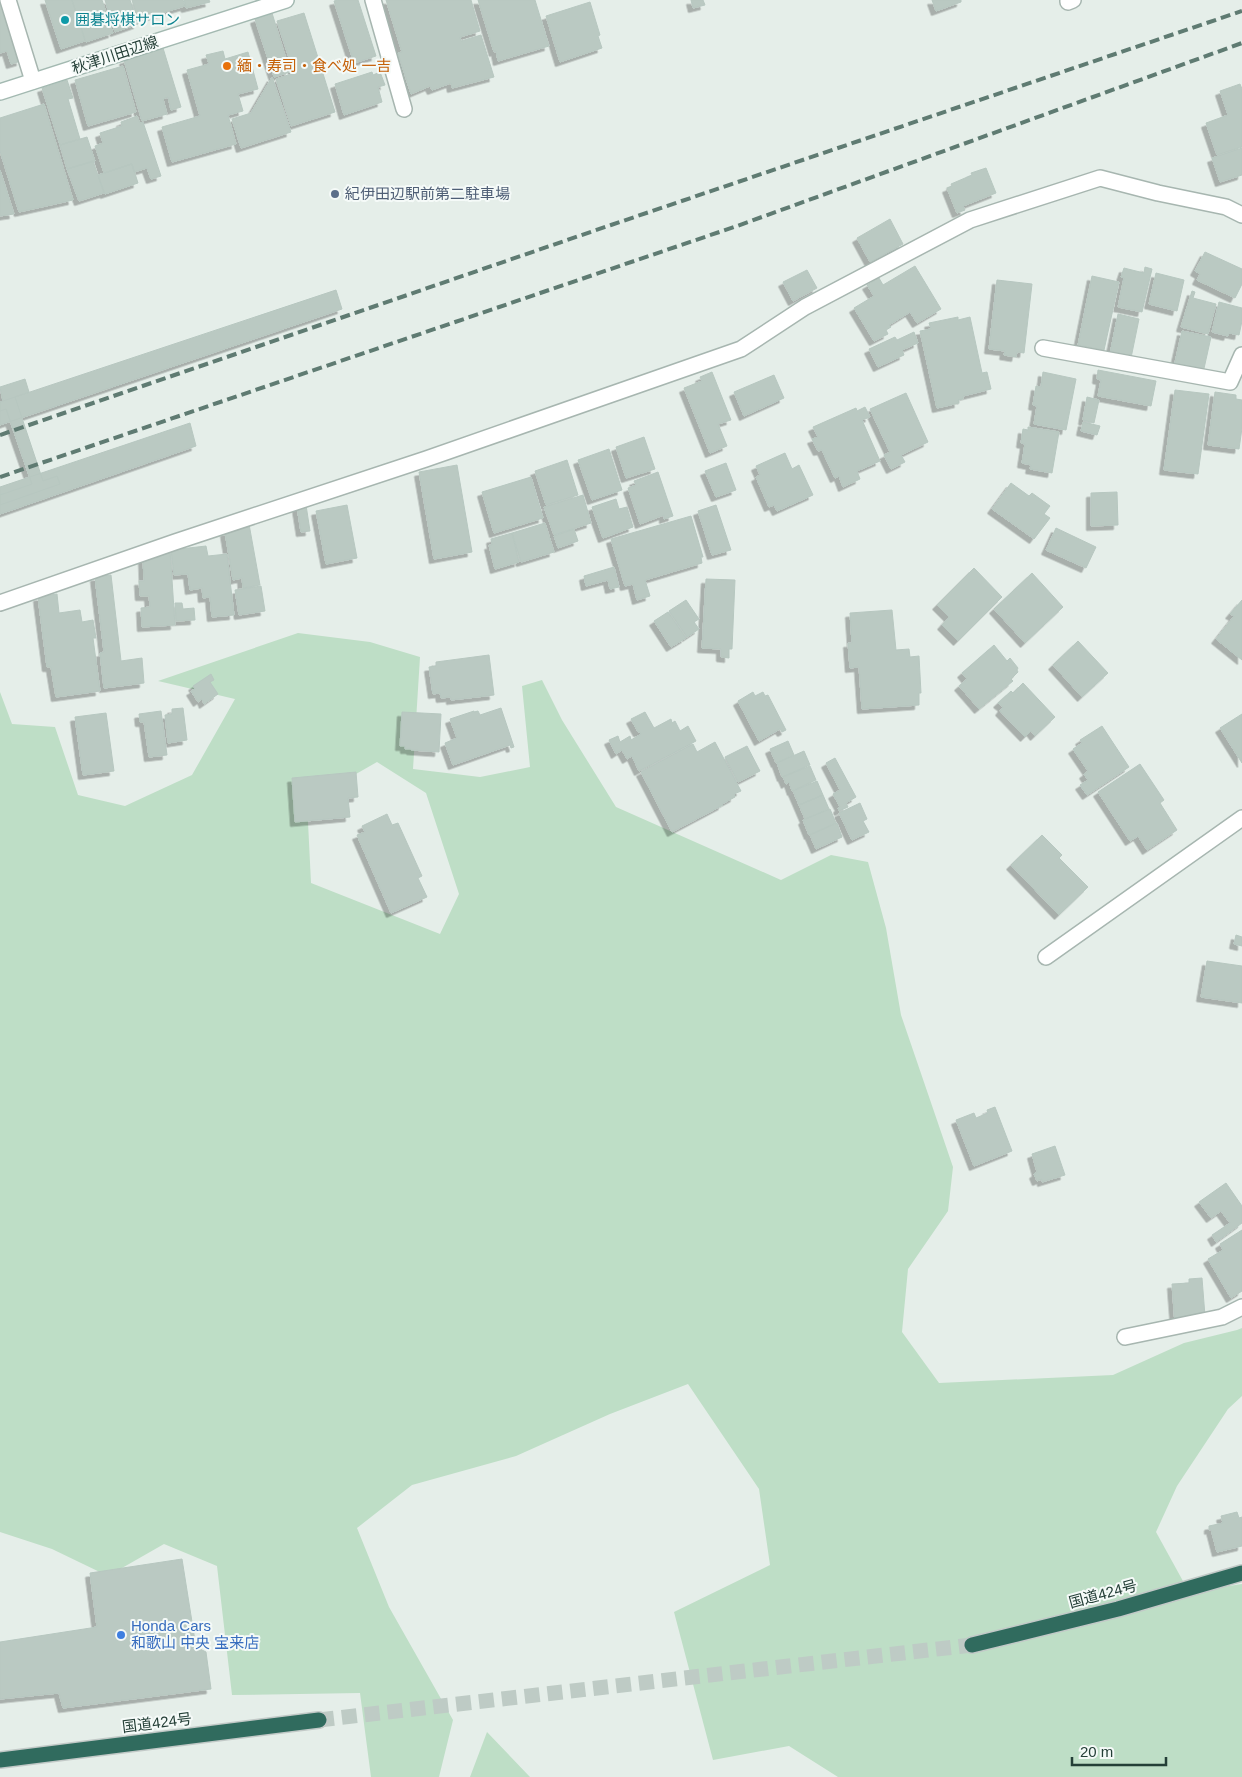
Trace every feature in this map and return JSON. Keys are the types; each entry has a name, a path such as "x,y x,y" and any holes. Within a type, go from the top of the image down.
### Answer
{"highway":[{"name":"国道424号","path":"972,1645 1118,1610 1242,1573"},
{"name":"国道424号","path":"0,1760 319,1720"}],"street":[{"path":"8,0 33,82"},
{"name":"秋津川田辺線","path":"0,92 286,0"},
{"path":"373,0 404,109"},
{"path":"1068,0 1068,2 1073,0"},
{"path":"0,602 175,542 426,460 741,350 805,307 970,220 1100,178 1158,193 1226,207 1242,215"},
{"path":"1043,348 1230,382 1242,355"},
{"path":"1046,957 1242,818"},
{"path":"1125,1336 1222,1317 1242,1307"}],"green space":[{"path":"298,633 370,642 420,657 413,769 480,777 530,767 522,686 542,680 562,720 616,807 781,880 831,855 868,862 886,928 901,1015 953,1167 948,1211 908,1269 902,1332 939,1383 1113,1375 1184,1343 1242,1328 1242,1396 1228,1409 1177,1486 1156,1532 1189,1592 1242,1584 1242,1777 838,1777 789,1746 713,1760 674,1612 770,1565 759,1489 688,1384 610,1414 516,1456 412,1485 357,1528 389,1607 453,1720 439,1777 371,1777 360,1693 232,1695 217,1566 164,1544 108,1576 52,1549 0,1532 0,692 12,724 55,727 78,795 125,806 192,775 235,699 158,681","holes":["377,762 426,793 459,894 440,934 311,883 307,802"]},
{"path":"487,1732 530,1777 470,1777"}],"building":[{"path":"0,0 21,61 11,64 7,51 0,53"},
{"name":"囲碁将棋サロン","path":"45,0 72,0 85,41 61,49"},
{"path":"72,0 102,0 113,33 86,42"},
{"path":"105,0 130,0 138,24 115,32"},
{"path":"132,0 183,0 185,6 138,20"},
{"path":"184,0 209,0 210,2 186,8"},
{"path":"358,0 376,56 354,63 334,1"},
{"path":"386,0 471,0 480,31 460,37 461,41 481,35 494,77 452,88 451,83 432,90 430,86 411,94 398,53 402,52"},
{"path":"478,0 535,0 549,46 498,61"},
{"path":"691,0 703,0 705,5 693,8"},
{"path":"932,0 961,0 961,2 936,11"},
{"path":"590,2 602,48 560,62 546,16"},
{"path":"272,13 290,72 274,77 255,19"},
{"path":"304,13 335,112 291,126 276,79 294,73 277,21"},
{"path":"163,48 181,107 171,110 168,97 163,99 167,114 142,121 124,60"},
{"path":"223,51 225,59 248,52 258,89 238,94 243,111 228,115 236,144 172,162 162,127 200,116 187,70 209,64 206,55"},
{"path":"123,66 136,112 88,126 75,80"},
{"path":"372,72 373,75 380,72 385,85 378,87 382,102 344,115 335,84"},
{"path":"272,77 291,132 241,148 232,119 251,113"},
{"path":"67,80 73,98 68,99 80,139 60,145 42,88"},
{"path":"1240,84 1242,89 1242,147 1217,155 1206,123 1228,115 1220,91"},
{"path":"44,104 73,200 19,212 0,151 0,118"},
{"path":"137,116 140,123 143,122 161,176 151,179 147,168 134,172 132,164 104,173 95,146 103,143 100,133 122,126 121,122"},
{"path":"87,137 95,161 67,169 60,145"},
{"path":"1242,148 1242,175 1220,182 1212,158"},
{"path":"93,161 104,193 79,201 67,169"},
{"path":"132,164 138,183 105,194 98,175"},
{"path":"986,168 996,193 963,206 965,210 957,213 947,188 952,186 951,184 972,175 971,173"},
{"path":"0,170 14,214 0,216"},
{"path":"890,219 903,244 870,262 857,238"},
{"path":"1205,252 1242,269 1242,284 1235,298 1197,280 1200,274 1195,271"},
{"path":"915,266 941,309 917,323 910,312 889,325 891,327 886,330 888,334 874,341 854,308 874,296 867,285 879,278 883,285"},
{"path":"1145,267 1152,269 1142,312 1118,307 1124,278 1121,277 1124,268 1144,273"},
{"path":"807,270 817,288 793,301 783,282"},
{"path":"1156,273 1184,280 1177,311 1149,304"},
{"path":"1092,276 1119,282 1104,350 1078,345"},
{"path":"997,280 1032,284 1024,353 1017,352 1016,357 1004,355 1005,351 989,349"},
{"path":"336,290 342,309 0,425 0,402"},
{"path":"1192,291 1195,292 1193,298 1216,304 1208,334 1181,327"},
{"path":"1219,302 1242,308 1239,335 1229,333 1228,336 1212,332"},
{"path":"1118,314 1139,319 1131,358 1110,354"},
{"path":"958,317 958,320 970,317 982,373 987,372 991,389 963,396 963,399 958,400 959,403 937,408 920,331 931,329 929,323"},
{"path":"1182,331 1211,337 1203,373 1174,367"},
{"path":"914,332 918,343 902,350 904,355 878,367 869,349 895,337 897,340"},
{"path":"1098,370 1156,381 1151,406 1098,396 1101,380 1097,379"},
{"path":"712,372 731,420 718,424 727,446 710,453 684,388 702,381 700,377"},
{"path":"1043,372 1076,379 1066,430 1034,424 1037,406 1033,405 1036,386 1041,387"},
{"path":"774,375 784,398 744,416 734,392"},
{"path":"25,379 29,392 15,397 43,481 57,476 60,484 0,505 0,495 32,484 6,409 0,411 0,402 3,401 0,387"},
{"path":"1175,390 1209,394 1198,474 1164,470"},
{"path":"1215,392 1236,395 1236,399 1242,400 1242,428 1239,449 1208,445"},
{"path":"906,393 928,442 901,455 905,462 891,469 884,455 890,452 870,409"},
{"path":"1087,397 1099,400 1094,423 1083,420"},
{"path":"865,407 870,417 862,420 880,461 857,471 860,479 843,487 839,476 835,478 822,450 818,451 812,439 818,437 813,427 856,408 857,411"},
{"path":"1083,422 1100,426 1097,435 1081,431"},
{"path":"190,423 196,446 0,514 0,487"},
{"path":"1028,427 1059,432 1052,473 1030,469 1031,465 1022,463 1025,444 1021,443 1023,429 1028,430"},
{"path":"644,437 655,469 626,478 616,447"},
{"path":"609,449 622,490 592,500 578,460"},
{"path":"785,453 792,469 799,465 813,495 777,511 774,505 769,507 756,477 760,475 756,466"},
{"path":"567,460 578,495 546,505 535,471"},
{"path":"726,463 736,490 716,497 705,471"},
{"path":"457,465 472,552 434,559 419,472"},
{"path":"658,472 673,516 664,519 664,515 640,524 628,488 636,485 634,481"},
{"path":"531,477 543,518 494,533 482,492"},
{"path":"1011,483 1029,496 1032,493 1050,506 1044,514 1050,518 1034,539 992,509"},
{"path":"1117,492 1118,525 1091,526 1091,493"},
{"path":"583,495 591,523 554,535 544,507"},
{"path":"616,499 619,509 627,507 633,527 603,538 592,507"},
{"path":"306,505 310,531 301,532 297,507"},
{"path":"347,505 357,558 326,564 316,511"},
{"path":"716,505 731,550 712,555 698,511"},
{"path":"691,516 703,557 701,557 702,563 645,580 650,596 637,600 633,584 625,586 611,539"},
{"path":"545,523 554,552 521,562 512,533"},
{"path":"249,524 260,585 243,588 242,578 233,580 225,532 241,529 240,526"},
{"path":"1056,528 1096,547 1086,568 1046,550"},
{"path":"574,529 578,541 558,548 554,536"},
{"path":"512,533 519,562 495,569 489,545 492,545 491,539"},
{"path":"206,546 208,556 227,554 234,615 212,617 210,597 203,598 202,588 190,590 188,574 174,575 171,550"},
{"path":"170,549 175,625 142,627 141,608 150,607 149,596 140,596 139,581 144,581 143,558 159,557 158,550"},
{"path":"614,567 619,587 610,589 608,580 586,586 584,576"},
{"path":"974,568 1002,597 958,641 942,625 949,617 937,605"},
{"path":"1032,573 1063,607 1025,643 994,609"},
{"path":"111,575 121,661 142,658 144,683 104,688 100,653 104,652 95,577"},
{"path":"706,579 735,580 732,649 729,649 729,658 721,657 721,649 702,648"},
{"path":"261,586 265,611 239,615 235,590"},
{"path":"57,594 59,613 80,610 82,622 93,620 96,638 93,638 100,691 56,697 51,667 47,667 38,597"},
{"path":"686,600 699,619 694,622 699,629 687,637 669,611"},
{"path":"1242,600 1242,660 1216,639 1234,616 1230,614"},
{"path":"175,603 182,603 183,609 194,608 195,620 176,621"},
{"path":"892,610 896,650 909,649 910,657 919,656 921,693 919,693 919,705 862,709 859,667 850,668 848,643 852,643 850,613"},
{"path":"668,612 686,638 671,647 654,621"},
{"path":"1078,641 1108,673 1082,697 1053,665"},
{"path":"994,645 1007,661 1010,658 1018,668 1018,672 1011,679 1013,681 979,709 959,686 967,679 962,673"},
{"path":"489,655 494,695 451,700 451,697 441,698 440,693 433,694 429,667 436,666 436,662"},
{"path":"211,674 214,680 210,682 218,694 204,704 202,699 198,702 191,691 195,689 193,686"},
{"path":"1023,683 1055,717 1035,736 1031,731 1025,737 1000,711 1003,707 998,703 1011,691 1013,693"},
{"path":"753,692 755,696 763,692 765,696 768,695 786,730 782,732 780,729 759,741 738,701"},
{"path":"183,708 187,740 168,743 165,715 172,714 172,709"},
{"path":"501,708 514,747 511,748 510,745 453,765 445,743 457,738 450,719 474,711 478,711 480,715"},
{"path":"161,711 167,755 149,757 144,722 140,722 139,714"},
{"path":"402,712 441,714 439,752 411,750 405,749 405,746 400,746"},
{"path":"645,712 654,728 671,719 672,723 675,721 680,731 688,726 696,741 639,771 632,756 627,759 622,750 616,754 609,740 618,736 620,742 630,736 631,740 641,734 631,719"},
{"path":"106,713 114,771 83,775 75,717"},
{"path":"1242,714 1242,763 1220,728"},
{"path":"1102,726 1129,767 1087,795 1080,785 1088,780 1084,774 1088,771 1073,749 1082,743 1080,740"},
{"path":"788,741 794,755 776,763 770,749"},
{"path":"715,742 741,791 734,794 735,797 723,805 672,832 641,772 693,744 697,752"},
{"path":"747,746 760,771 738,782 725,757"},
{"path":"804,751 810,765 782,777 777,763"},
{"path":"835,758 856,797 846,803 848,807 839,811 838,808 840,807 833,794 840,790 826,763"},
{"path":"1140,764 1164,800 1160,803 1177,830 1147,850 1138,836 1130,841 1098,792"},
{"path":"810,766 816,780 792,791 789,782 786,784 783,777"},
{"path":"356,772 358,797 348,798 350,817 295,822 292,778"},
{"path":"817,781 823,795 799,805 793,791"},
{"path":"823,795 829,809 805,819 799,805"},
{"path":"860,803 867,819 863,821 869,832 852,840 839,813"},
{"path":"830,809 836,823 809,835 803,820"},
{"path":"387,814 392,825 398,823 422,876 418,878 427,897 391,913 357,835 365,832 362,826"},
{"path":"837,823 842,837 816,849 810,835"},
{"path":"1042,835 1062,855 1059,858 1088,887 1059,915 1011,865"},
{"path":"1236,935 1242,937 1242,946 1234,944"},
{"path":"1207,961 1242,966 1242,1003 1201,997"},
{"path":"995,1107 1012,1151 974,1166 956,1120 974,1113 976,1118 988,1113 987,1110"},
{"path":"1055,1146 1065,1175 1042,1182 1042,1179 1037,1181 1034,1174 1037,1172 1032,1154"},
{"path":"1226,1183 1242,1206 1242,1223 1216,1242 1212,1235 1230,1223 1221,1211 1211,1218 1199,1202"},
{"path":"1242,1230 1242,1291 1231,1298 1208,1259 1223,1250 1220,1244"},
{"path":"1202,1278 1205,1316 1182,1318 1182,1323 1175,1324 1172,1284 1189,1283 1189,1279"},
{"path":"1237,1512 1239,1518 1242,1517 1242,1546 1217,1552 1209,1526 1223,1523 1221,1516"},
{"name":"Honda Cars 和歌山 中央 宝来店","path":"182,1559 196,1647 206,1652 211,1689 63,1708 59,1693 0,1699 0,1642 97,1627 90,1573"}],"tunnel":[{"path":"319,1720 972,1645"}],"railway":[{"path":"0,435 1242,11"},
{"path":"0,477 737,226 1242,43"}],"place":[{"name":"囲碁将棋サロン","path":"65,20"},
{"name":"緬・寿司・食べ処 一吉","path":"227,66"},
{"name":"紀伊田辺駅前第二駐車場","path":"335,194"},
{"name":"Honda Cars 和歌山 中央 宝来店","path":"121,1635"}]}
